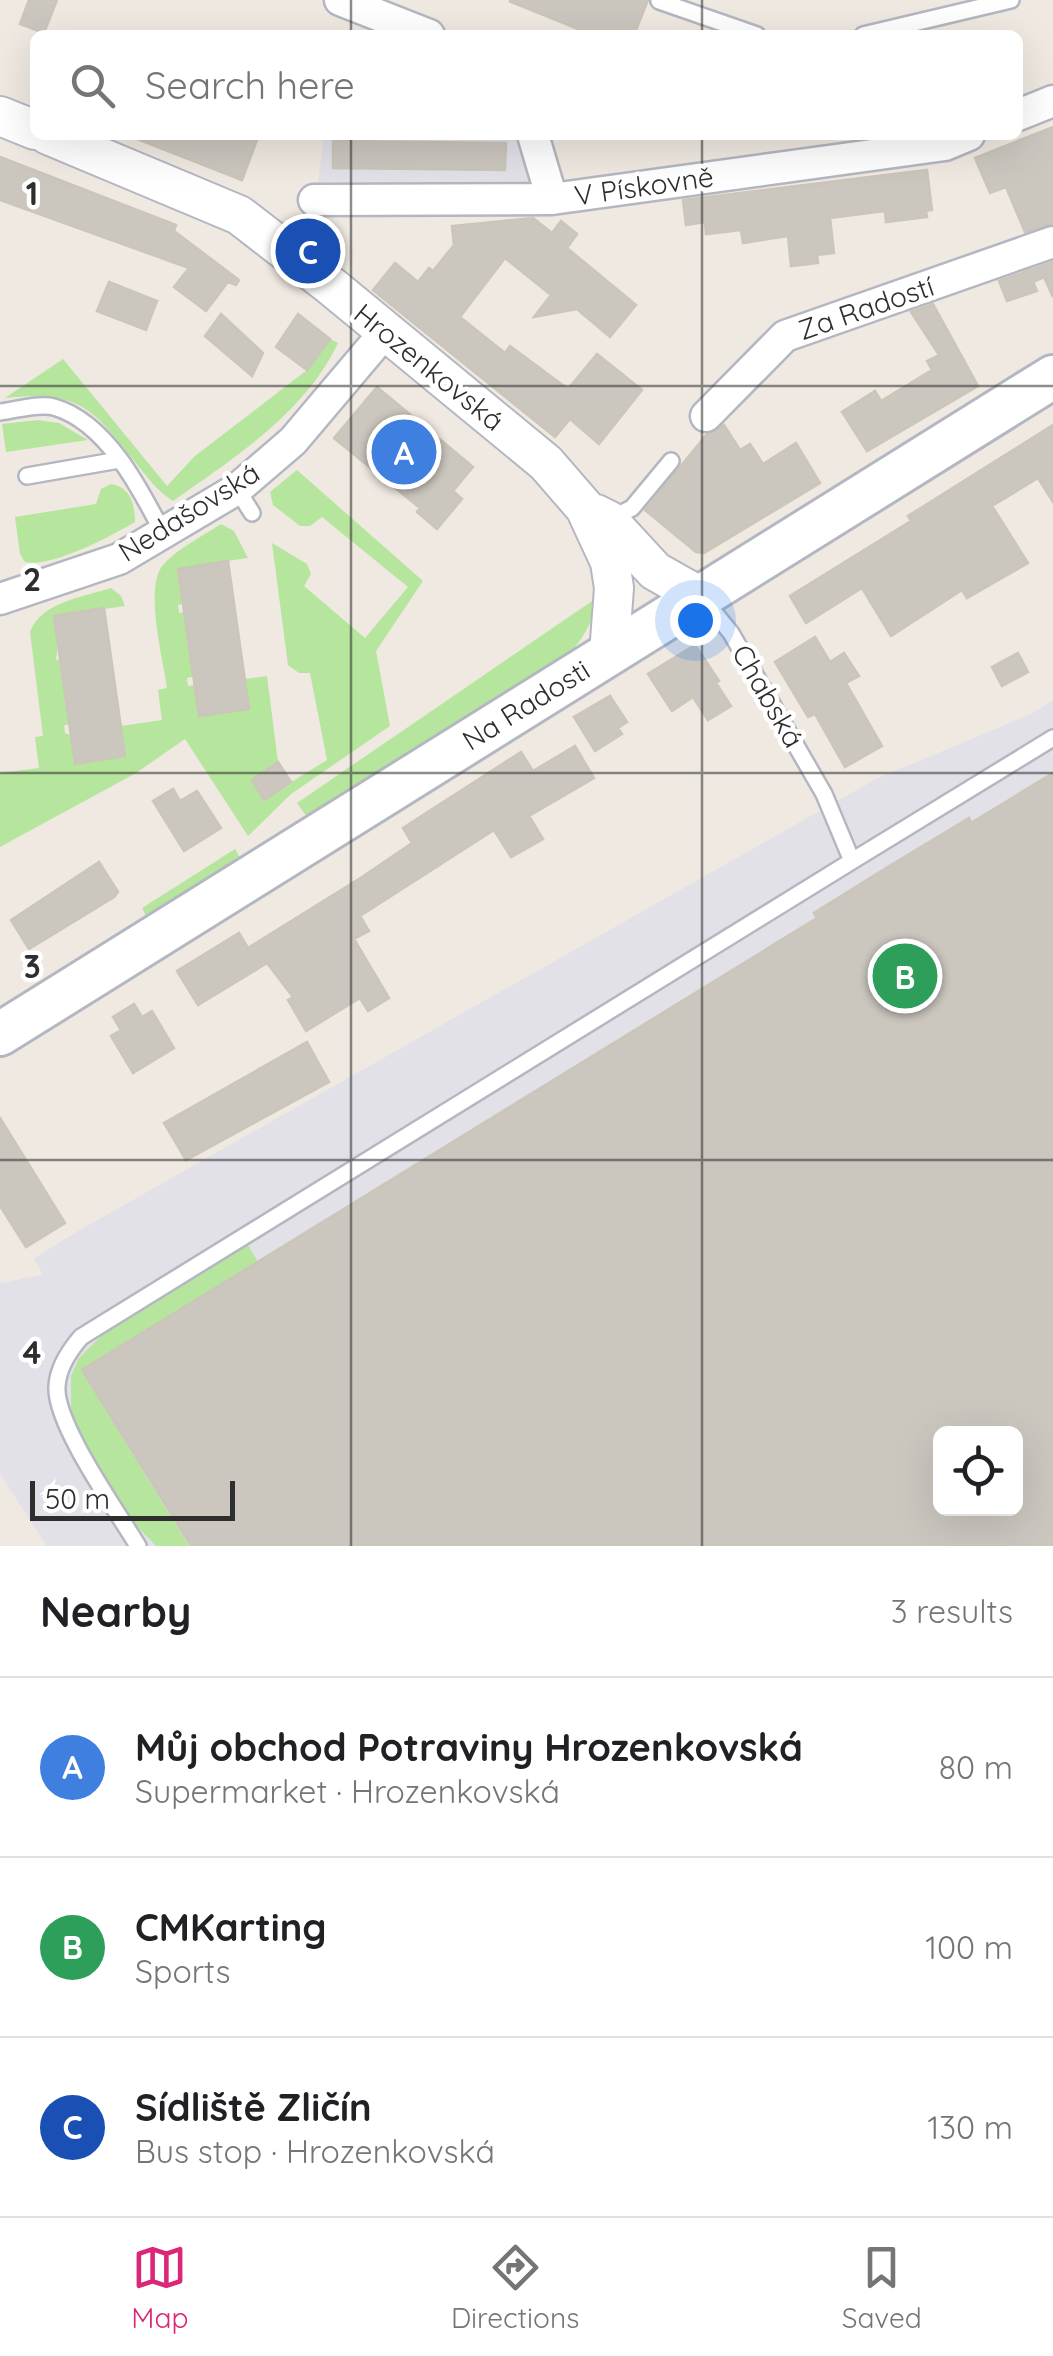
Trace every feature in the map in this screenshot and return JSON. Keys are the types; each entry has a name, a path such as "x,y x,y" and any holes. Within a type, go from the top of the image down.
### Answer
{"main road":[{"name":"Na Radosti","path":"0,1034 1053,377"}],"street":[{"path":"340,0 416,30"},
{"path":"1023,113 1053,100"},
{"path":"0,116 30,128"},
{"name":"Hrozenkovská","path":"60,140 239,215 546,463 597,520 656,571 701,596"},
{"path":"534,140 552,199"},
{"name":"V Pískovně","path":"314,200 552,199 944,145 957,140"},
{"name":"Za Radostí","path":"706,416 785,336 1053,242"},
{"name":"Nedašovská","path":"0,599 119,559 163,533 245,501 386,331"},
{"name":"Hrozenkovská","path":"597,520 613,575 609,654"}],"lane":[{"path":"884,30 1010,0"},
{"path":"659,1 743,30"},
{"path":"0,412 51,406 86,422 119,460 163,533"},
{"path":"27,476 119,460"},
{"path":"597,520 632,508 671,461"},
{"name":"Chabská","path":"701,596 731,633 827,800 852,861"},
{"path":"138,1546 62,1418 57,1386 66,1356 80,1337 1053,738"}],"shaded area":[{"path":"323,140 522,140 528,183 318,182"},
{"path":"1053,700 1053,1546 47,1546 0,1474 0,1283 43,1275 34,1258 78,1231 876,779 1031,714"}],"green space":[{"path":"330,339 338,343 324,368 287,412 243,451 173,501 152,483 107,428 81,406 50,397 5,398 63,359 167,486 195,456 307,370"},
{"path":"38,420 59,423 88,440 6,452 2,424"},
{"path":"297,470 423,581 376,651 390,726 291,794 248,836 185,739 136,773 0,847 0,773 39,768 35,737 43,736 30,632 35,622 53,607 76,598 111,588 121,596 125,606 54,616 56,660 60,659 69,718 65,733 124,756 121,726 162,720 158,690 167,688 155,606 158,575 176,553 221,524 234,531 248,558 178,568 182,604 178,605 179,613 184,612 192,671 192,677 187,678 188,686 194,685 199,715 248,708 245,679 267,676 278,762 252,779 264,799 327,760 310,673 299,673 288,665 272,543 307,564 311,574 304,586 365,638 408,587 322,517 310,526 300,526 273,505 270,492"},
{"path":"111,484 123,489 130,498 135,522 65,556 25,562 20,554 15,517 96,504 101,489"},
{"path":"598,597 588,628 568,655 307,817 297,803"},
{"path":"235,849 241,859 147,918 142,908"},
{"path":"248,1245 258,1262 81,1370 189,1546 156,1546 132,1521 82,1439 71,1414 71,1376 79,1358 103,1334"}],"building":[{"path":"29,0 57,0 45,30 20,24"},
{"path":"648,0 636,30 581,30 509,1"},
{"path":"1053,127 1053,224 1025,232 1006,187 990,193 975,158"},
{"path":"140,140 257,140 242,180"},
{"path":"333,141 506,143 505,170 333,168"},
{"path":"0,157 176,225 174,231 239,280 236,285 228,282 206,311 174,287 189,268 0,200"},
{"path":"927,170 932,210 926,211 927,217 886,222 885,211 830,218 834,253 817,255 818,263 791,266 788,236 743,243 741,230 706,234 705,222 686,225 683,200"},
{"path":"533,218 552,233 561,221 577,234 567,248 636,305 610,337 577,309 534,317 551,295 505,258 460,317 505,353 510,346 568,389 597,354 642,390 599,444 570,419 555,437 373,290 395,263 418,282 429,268 433,271 454,245 452,226"},
{"path":"1053,262 1053,297 1044,277 1033,282 1037,291 1007,301 999,281"},
{"path":"109,282 157,301 146,330 97,311"},
{"path":"933,304 978,386 867,451 842,412 875,391 881,401 932,370 927,361 939,355 911,312"},
{"path":"221,314 263,353 252,376 205,336"},
{"path":"298,314 330,339 307,370 276,347"},
{"path":"377,387 473,467 453,491 462,499 437,529 417,512 420,508 334,438"},
{"path":"724,425 740,450 750,444 763,464 796,443 820,483 704,553 696,552 645,510 707,434"},
{"path":"1053,425 1053,502 1038,478 992,506 1028,563 967,598 962,590 891,636 862,588 806,623 790,596 911,521 908,516"},
{"path":"228,561 249,709 199,716 178,569"},
{"path":"104,608 125,756 75,764 54,616"},
{"path":"815,637 830,662 844,653 859,676 846,683 882,746 845,767 815,714 808,717 775,662"},
{"path":"695,645 731,706 708,720 693,697 672,711 648,674"},
{"path":"1018,653 1028,672 1002,686 992,667"},
{"path":"610,696 627,722 618,728 622,734 595,751 574,717"},
{"path":"575,746 594,778 529,816 543,839 511,857 494,830 360,916 369,931 354,939 389,998 368,1011 360,998 306,1031 288,1000 293,997 267,963 198,1005 177,971 239,933 248,948 362,877 412,843 403,828 521,752 533,771"},
{"path":"278,762 291,782 264,800 252,780"},
{"path":"1053,773 1053,1546 191,1546 82,1370 817,918 814,913 969,818 971,823"},
{"path":"173,789 180,801 197,791 221,828 184,851 153,801"},
{"path":"99,862 118,892 114,897 29,949 11,920"},
{"path":"134,1004 142,1017 152,1011 174,1048 133,1073 111,1036 121,1030 113,1017"},
{"path":"307,1042 329,1082 186,1160 164,1123"},
{"path":"0,1118 65,1223 26,1247 0,1206"}],"place":[{"name":"Sídliště Zličín","path":"308,251"},
{"name":"Můj obchod Potraviny Hrozenkovská","path":"404,452"},
{"name":"CMKarting","path":"905,976"}]}
